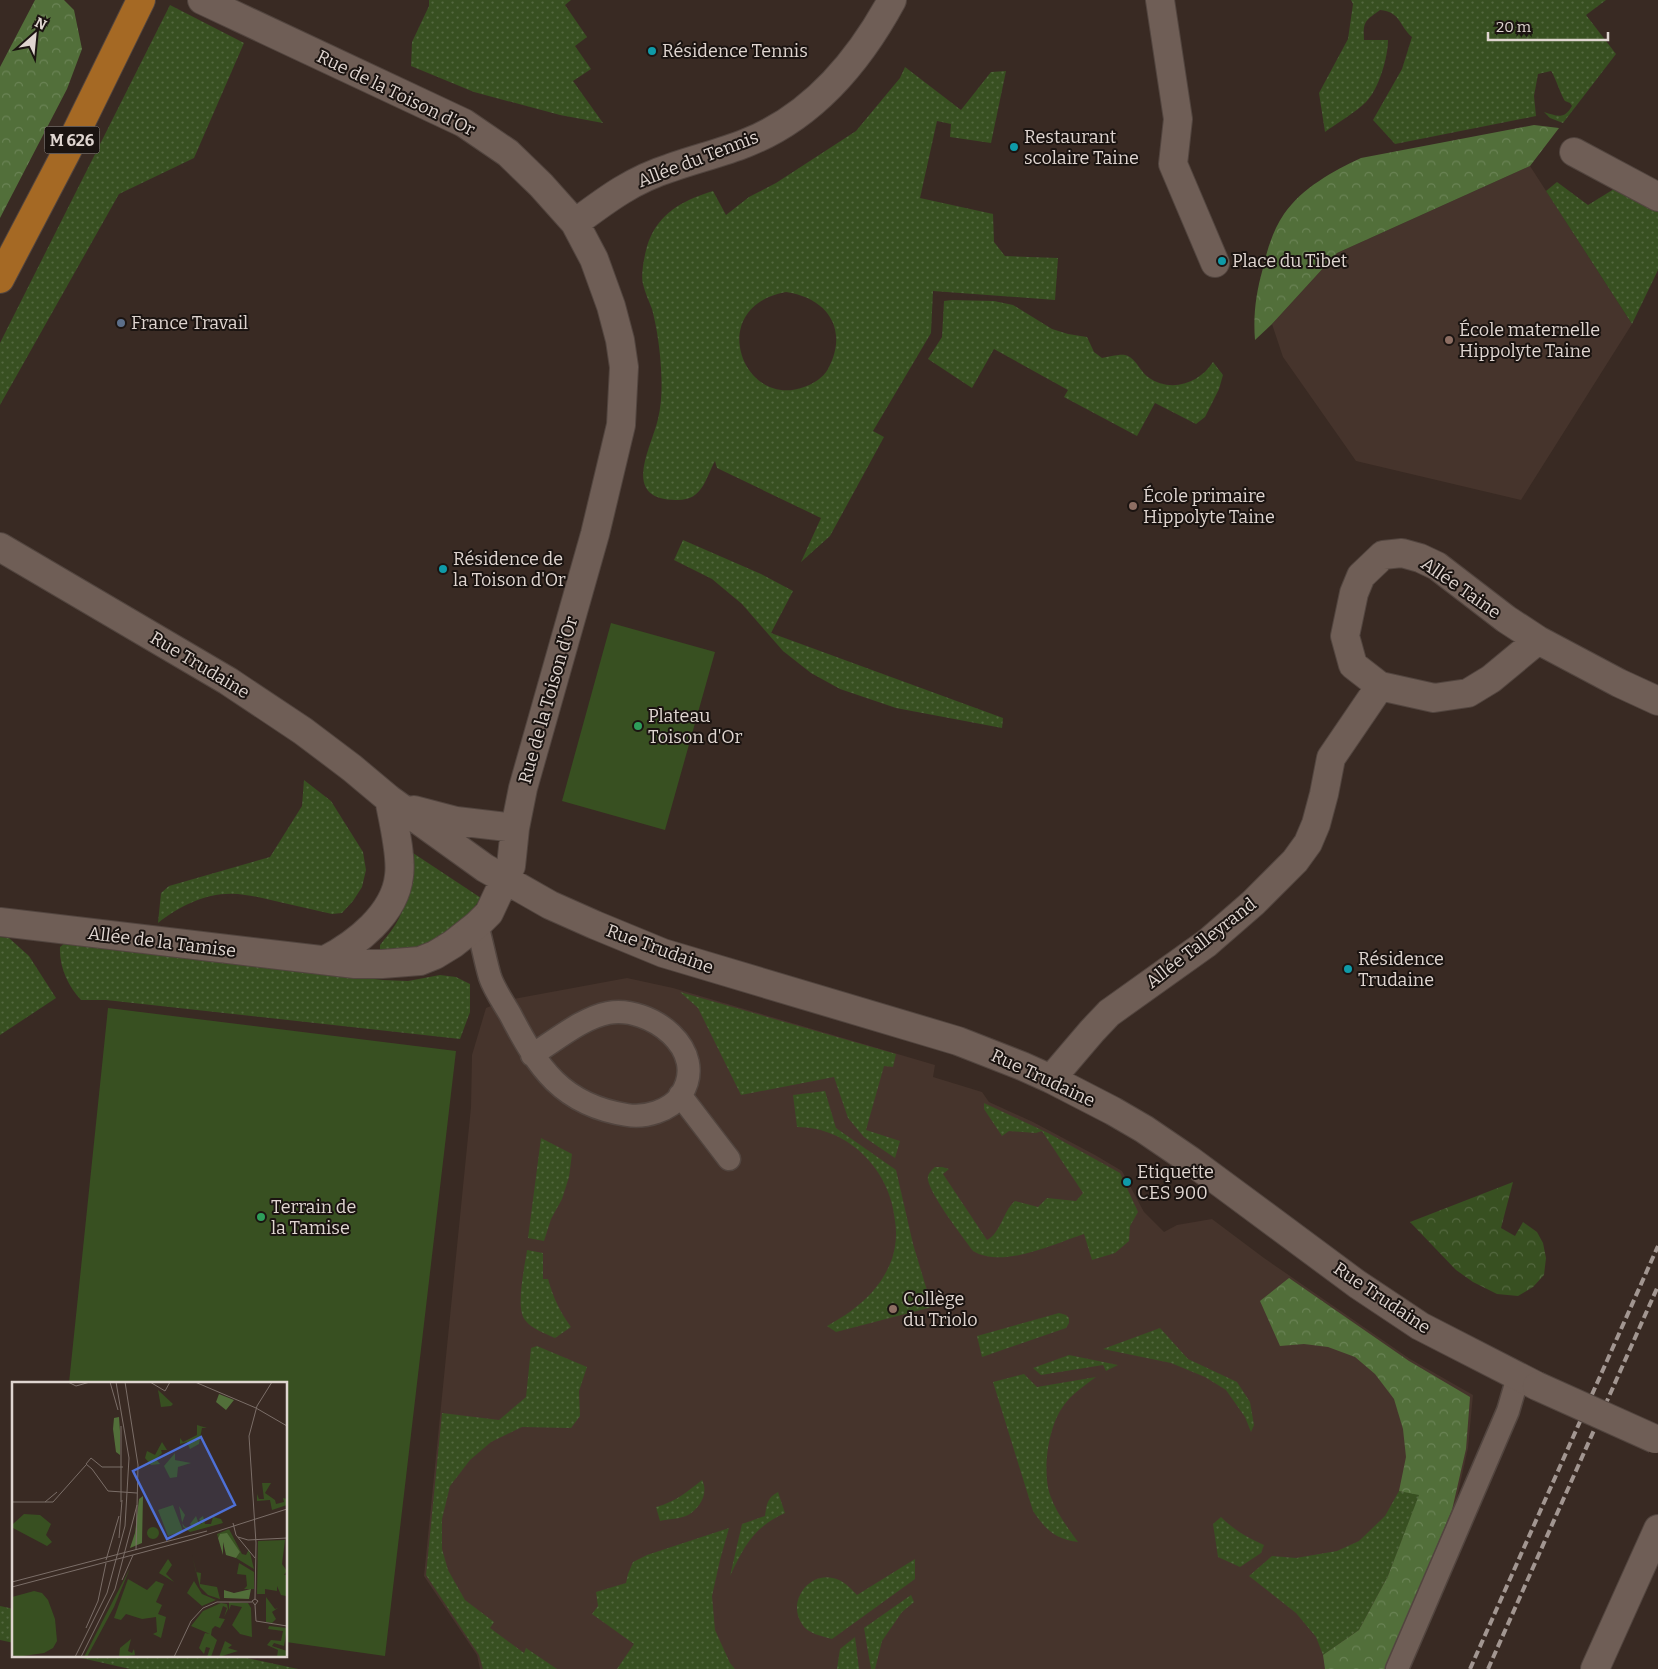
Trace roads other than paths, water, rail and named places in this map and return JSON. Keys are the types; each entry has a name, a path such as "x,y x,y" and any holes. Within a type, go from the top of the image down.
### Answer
{"main road":[{"name":"M 626","path":"0,279 66,153 141,0"}],"street":[{"name":"Rue de la Toison d'Or","path":"202,0 464,124 508,154 541,185 575,223 594,259 611,306 620,340 624,367 621,425 595,534 523,788 515,828 511,866 506,879"},
{"name":"Allée du Tennis","path":"575,223 614,193 639,180 668,168 747,143 798,114 842,75 861,52 892,0"},
{"path":"1160,0 1178,119 1173,164 1215,263"},
{"path":"1574,152 1658,197"},
{"name":"Rue Trudaine","path":"0,547 228,681 303,731 389,799 485,868 550,905 663,953 942,1036 1051,1079 1144,1129 1191,1161 1357,1284 1420,1326 1528,1382 1657,1439"},
{"name":"Allée Taine","path":"1538,640 1491,679 1468,692 1434,698 1380,686 1353,665 1345,636 1354,593 1361,576 1383,555 1402,553 1420,558 1437,566 1506,619 1538,640 1619,683 1658,701"},
{"name":"Allée Talleyrand","path":"1051,1079 1110,1013 1207,943 1253,903 1295,861 1308,843 1316,824 1331,758 1380,686"},
{"path":"325,960 345,950 369,929 381,917 396,890 400,875 389,799"},
{"name":"Rue Trudaine","path":"389,799 414,810 437,817 480,825 515,828"},
{"name":"Allée de la Tamise","path":"0,922 356,964 420,961 435,955 453,944 477,925 489,913 506,879"},
{"path":"1595,1669 1658,1529"}],"lane":[{"path":"477,925 491,978 532,1055 556,1084 575,1098 594,1107 636,1116 656,1112 670,1106 680,1095 688,1079 688,1061 672,1034 660,1025 637,1014 608,1013 581,1023 532,1055"},
{"path":"680,1095 729,1159"},
{"path":"1397,1669 1508,1411 1528,1382"}],"railway":[{"path":"1470,1669 1658,1246"},
{"path":"1488,1669 1658,1286"}],"place":[{"name":"Résidence Tennis","path":"652,51"},
{"name":"Restaurant scolaire Taine","path":"1014,147"},
{"name":"Place du Tibet","path":"1222,261"},
{"name":"France Travail","path":"121,323"},
{"name":"École maternelle Hippolyte Taine","path":"1449,340"},
{"name":"École primaire Hippolyte Taine","path":"1133,506"},
{"name":"Résidence de la Toison d'Or","path":"443,569"},
{"name":"Plateau Toison d'Or","path":"638,726"},
{"name":"Résidence Trudaine","path":"1348,969"},
{"name":"Etiquette CES 900","path":"1127,1182"},
{"name":"Terrain de la Tamise","path":"261,1217"},
{"name":"Collège du Triolo","path":"893,1309"}]}
